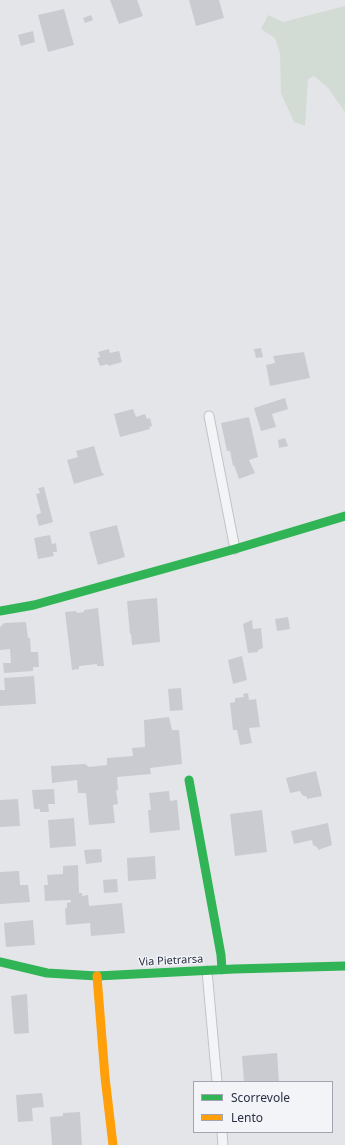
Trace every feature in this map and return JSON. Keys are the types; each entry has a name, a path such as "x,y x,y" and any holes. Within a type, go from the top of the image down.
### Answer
{"street":[{"path":"0,611 41,603 235,549 345,516"},
{"path":"189,780 221,955 222,970"},
{"name":"Via Pietrarsa","path":"0,962 47,973 97,976 345,966"},
{"path":"97,976 105,1077 113,1145"}],"lane":[{"path":"209,416 235,549"},
{"path":"207,972 217,1081"},
{"path":"222,1133 223,1145"}],"shaded area":[{"path":"345,6 345,112 328,88 314,76 308,79 305,126 294,122 281,93 280,53 275,38 261,29 268,15 283,22"}],"building":[{"path":"110,0 137,0 143,16 119,24"},
{"path":"189,0 219,0 224,18 196,26"},
{"path":"64,9 74,45 48,52 38,15"},
{"path":"91,15 93,20 85,23 83,18"},
{"path":"33,31 35,42 21,46 18,35"},
{"path":"261,348 263,357 256,358 254,349"},
{"path":"109,349 110,353 119,351 122,362 108,366 108,364 100,366 97,358 100,357 98,352"},
{"path":"304,352 310,378 270,386 266,365 275,363 273,356"},
{"path":"285,398 288,409 272,414 276,427 261,431 254,408"},
{"path":"133,409 136,417 145,414 147,419 150,418 152,426 149,427 150,429 120,437 114,414"},
{"path":"249,417 258,457 249,460 255,473 239,479 234,465 233,466 230,451 227,451 221,423"},
{"path":"285,438 288,446 279,448 278,440"},
{"path":"94,446 102,473 104,475 74,484 67,460 78,457 76,451"},
{"path":"44,487 53,522 39,526 36,515 41,513 36,494 40,493 38,488"},
{"path":"117,525 125,557 98,565 89,532"},
{"path":"50,535 52,544 56,543 57,552 53,552 54,556 38,559 34,538"},
{"path":"157,598 160,642 132,645 127,601"},
{"path":"98,608 104,666 97,666 97,664 79,666 79,669 72,670 65,612 76,611 77,613 84,612 84,610"},
{"path":"288,617 290,629 277,631 275,619"},
{"path":"252,620 253,629 261,628 263,648 258,650 258,652 248,653 243,624"},
{"path":"26,622 28,638 30,638 31,652 38,652 39,667 33,667 33,671 4,673 3,663 11,663 10,649 0,650 0,627 4,623"},
{"path":"242,656 247,680 233,684 228,660"},
{"path":"34,676 36,704 0,706 0,690 5,690 4,678"},
{"path":"181,688 183,710 170,711 168,689"},
{"path":"248,693 249,700 256,699 260,727 249,728 252,743 240,745 237,730 233,730 230,703 235,702 235,698 244,697 243,694"},
{"path":"169,717 172,730 179,730 182,764 150,768 151,774 117,777 118,790 116,790 118,804 113,805 115,823 89,825 86,793 78,793 77,780 52,783 51,766 85,764 89,767 107,765 107,758 133,756 132,748 145,747 144,720"},
{"path":"316,771 322,796 307,799 307,797 302,795 300,791 290,793 286,778"},
{"path":"54,789 55,804 48,804 49,812 40,812 40,809 34,809 32,790"},
{"path":"169,791 170,801 177,800 180,830 150,833 148,810 151,810 149,793"},
{"path":"18,799 20,826 0,827 0,800"},
{"path":"262,810 267,852 235,856 230,814"},
{"path":"74,818 76,846 50,848 48,820"},
{"path":"328,823 332,845 318,850 318,848 313,845 312,840 294,844 291,831"},
{"path":"101,849 102,862 86,864 84,850"},
{"path":"155,856 156,879 128,881 127,858"},
{"path":"78,865 79,893 82,893 82,896 88,895 89,906 122,903 125,933 91,936 90,923 66,925 65,908 67,908 67,903 71,902 71,900 45,901 44,885 48,885 47,875 63,874 63,866"},
{"path":"19,871 20,885 28,885 30,902 0,904 0,872"},
{"path":"117,879 118,892 104,893 103,880"},
{"path":"33,920 35,945 6,947 4,923"},
{"path":"27,994 29,1033 14,1034 11,996"},
{"path":"277,1053 279,1081 244,1081 242,1056"},
{"path":"42,1093 44,1107 32,1108 33,1121 18,1122 16,1095"},
{"path":"80,1112 82,1145 52,1145 50,1117 63,1116 63,1113"}],"traffic: fast":[{"path":"0,611 34,605 235,549 345,516"},
{"path":"189,780 221,955 222,970"},
{"path":"0,962 47,973 97,976 234,969 345,966"}],"traffic: slow":[{"path":"97,976 105,1077 113,1145"}]}
